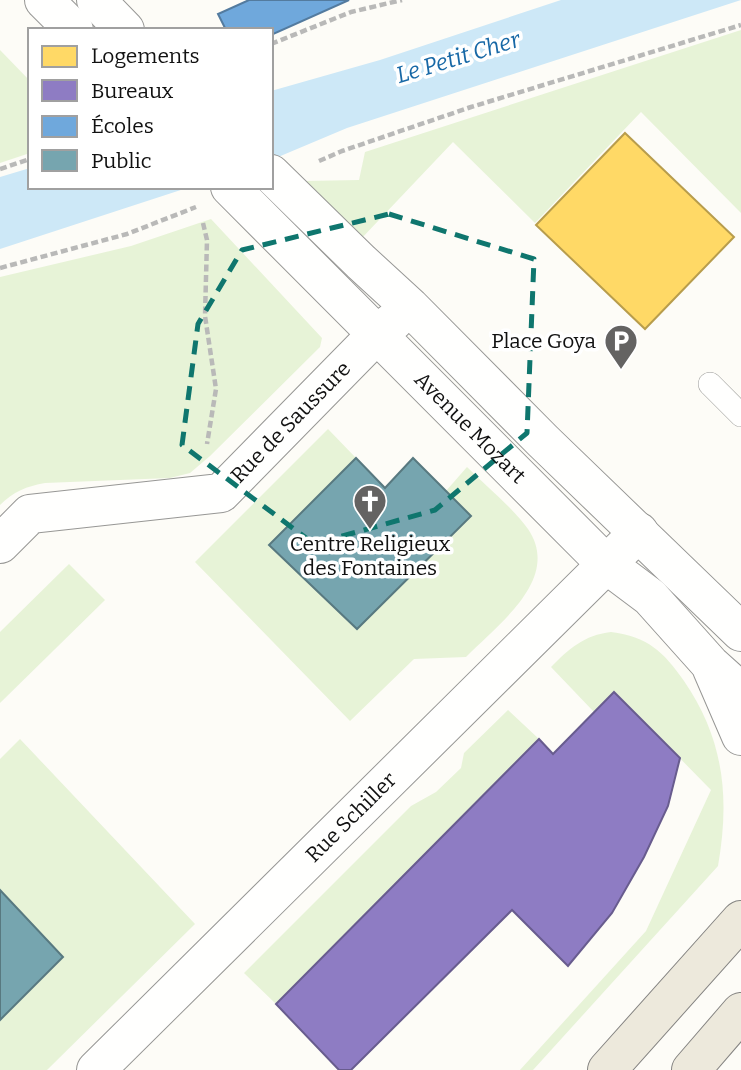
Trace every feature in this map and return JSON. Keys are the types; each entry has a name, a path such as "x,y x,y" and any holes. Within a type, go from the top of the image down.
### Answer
{"main road":[{"path":"607,1070 740,914"},
{"path":"691,1070 741,1012"}],"street":[{"path":"44,0 72,28"},
{"path":"96,0 123,28"},
{"name":"Avenue Mozart","path":"273,176 741,632"},
{"name":"Avenue Mozart","path":"232,189 606,564 650,597 710,664 741,692"},
{"name":"Rue de Saussure","path":"0,544 30,514 221,494 376,335 410,307"},
{"name":"Rue Schiller","path":"96,1070 639,532"},
{"name":"Avenue Mozart","path":"710,664 741,736"}],"lane":[{"path":"710,384 741,415"}],"path":[{"path":"273,43 351,12 402,0"},
{"path":"313,162 471,107 741,25"},
{"path":"0,169 28,160"},
{"path":"0,268 127,234 200,205 207,240 205,317 216,389 208,442 171,499"}],"highlighted area":[{"path":"389,214 534,259 527,433 435,510 314,544 182,445 198,324 242,250"}],"green space":[{"path":"741,30 741,213 641,112 535,223 453,142 360,240 304,181 359,180 365,152"},
{"path":"0,50 28,79 28,154 0,163"},
{"path":"211,219 322,338 320,347 190,473 170,478 45,483 21,490 0,505 0,277 131,246"},
{"path":"328,429 356,458 269,545 471,516 446,491 467,467 522,521 536,548 537,566 521,600 466,657 414,659 350,721 195,562"},
{"path":"69,564 105,600 0,703 0,632"},
{"path":"611,632 645,642 669,661 684,681 708,725 716,747 723,793 722,841 718,866 533,1070 520,1070 646,931 711,790 615,692 594,712 551,667 578,644 593,636"},
{"path":"508,710 539,739 276,1004 244,973 411,806 436,792 461,768 464,753"},
{"path":"20,739 195,924 47,1070 0,1070 0,1020 63,957 0,890 0,759"}],"water":[{"name":"Le Petit Cher","path":"561,0 741,0 347,128 273,159 273,90 380,60"},
{"path":"28,169 28,189 184,189 0,249 0,177"}],"building: Logements":[{"path":"625,133 734,237 645,329 536,225"}],"building: Bureaux":[{"path":"614,692 680,758 668,806 644,857 612,913 568,966 512,910 351,1070 339,1070 276,1004 539,739 553,754"}],"building: Écoles":[{"path":"249,0 349,0 273,34 273,28 225,28 218,14"}],"building: Public":[{"name":"Centre Religieux des Fontaines","path":"356,458 385,488 413,458 471,516 357,629 269,545"},
{"path":"0,890 63,957 0,1020"}],"place":[{"name":"Place Goya","path":"621,371"},
{"name":"Centre Religieux des Fontaines","path":"370,531"}]}
